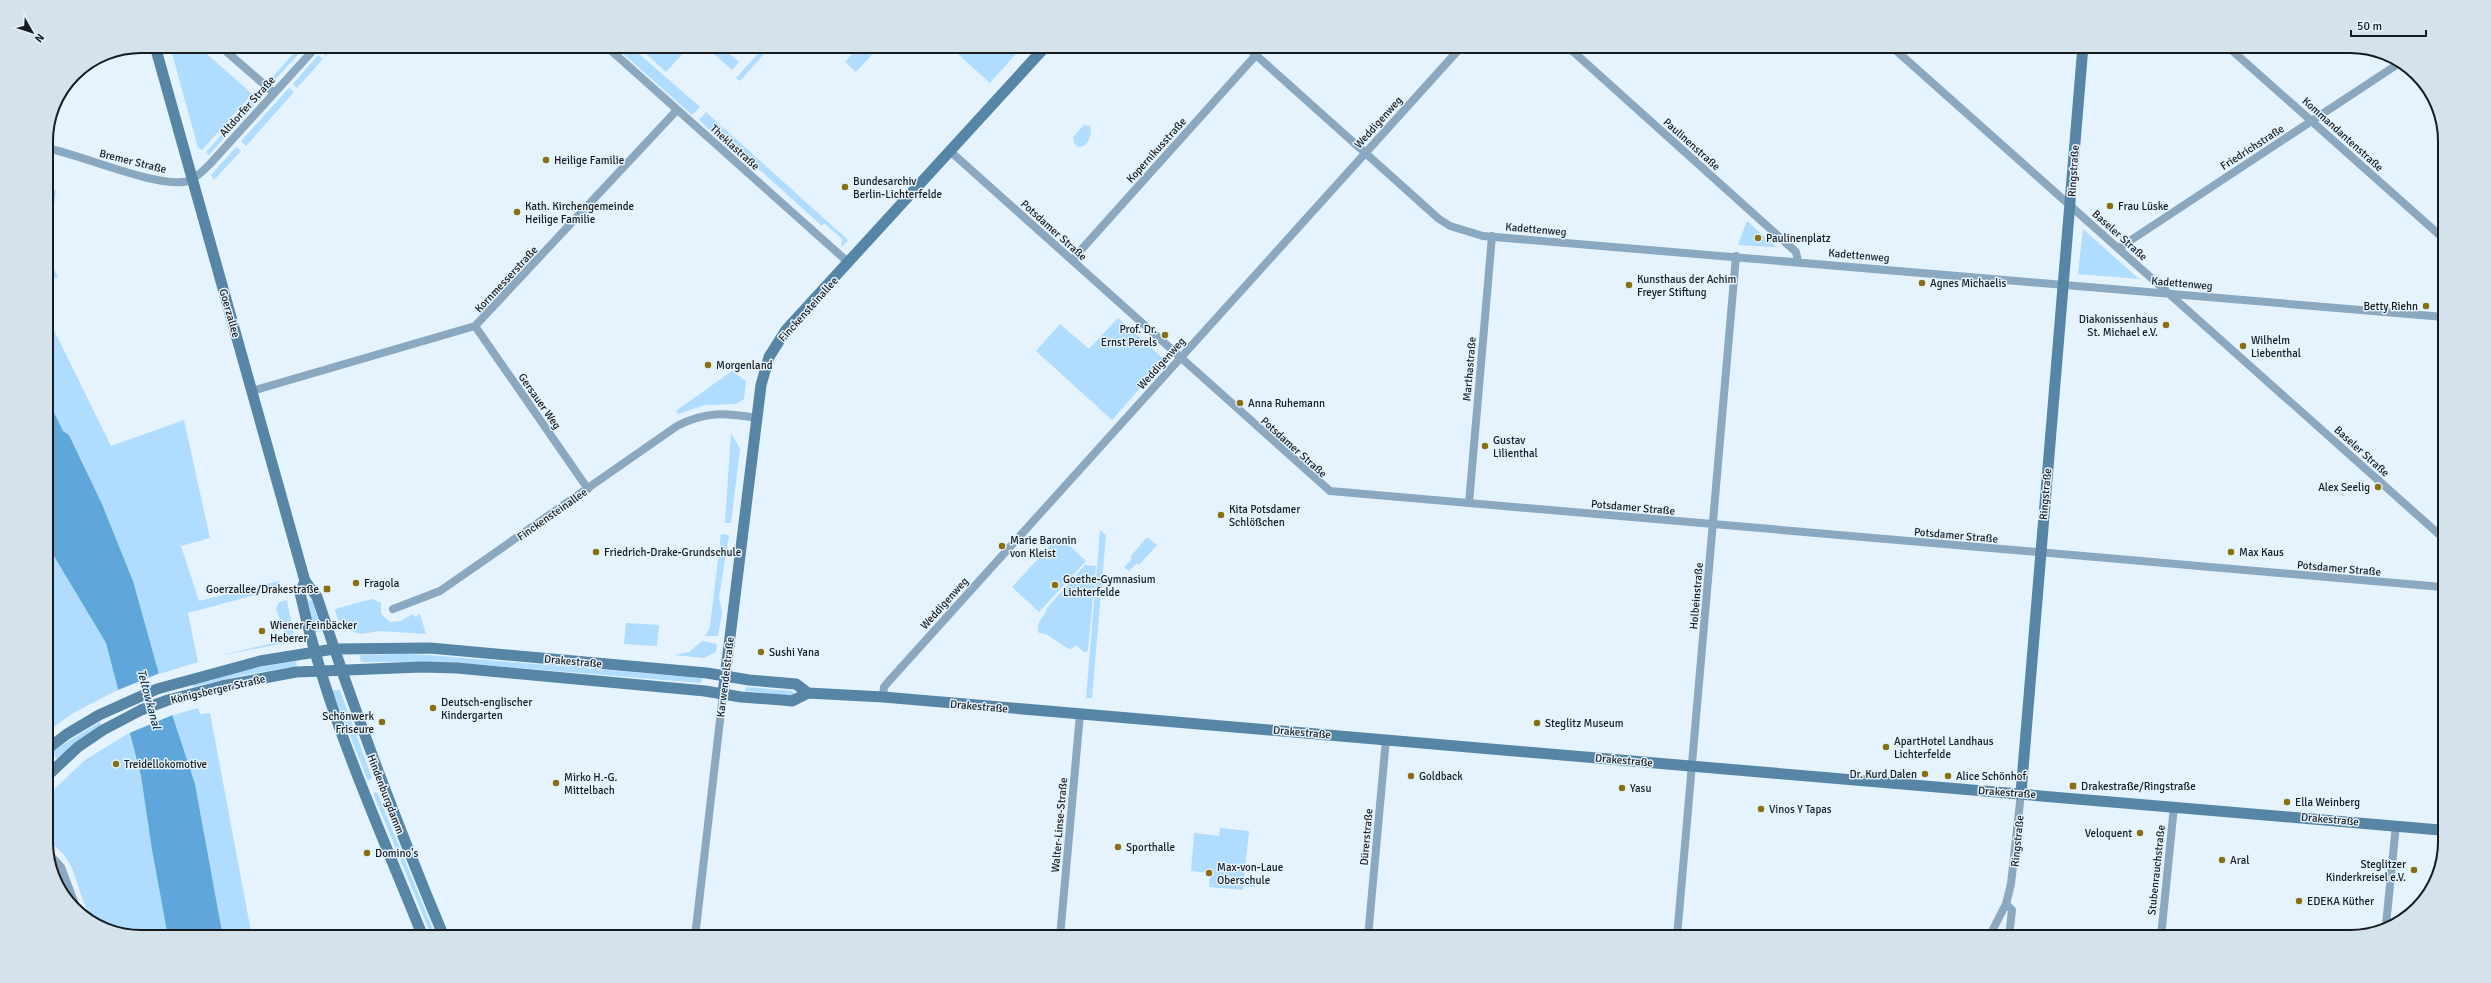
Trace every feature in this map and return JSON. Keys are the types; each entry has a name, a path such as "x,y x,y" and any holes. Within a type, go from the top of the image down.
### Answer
{"main road":[{"name":"Goerzallee","path":"157,53 305,581 317,597 334,649"},
{"name":"Finckensteinallee","path":"757,418 761,386 769,357 786,330 951,152 1040,53"},
{"name":"Ringstraße","path":"2021,793 2081,53"},
{"name":"Karwendelstraße","path":"723,694 757,418"},
{"name":"Goerzallee","path":"305,581 300,593 314,652"},
{"name":"Drakestraße","path":"334,649 430,648 796,684 808,693"},
{"name":"Königsberger Straße","path":"53,745 67,734 128,700 190,679 260,661 334,649"},
{"name":"Hindenburgdamm","path":"334,649 340,670 405,845 441,930"},
{"name":"Hindenburgdamm","path":"314,652 333,714 420,930"},
{"name":"Drakestraße","path":"340,670 422,667 457,668 792,701 808,693 882,697 2174,806 2438,830"},
{"name":"Königsberger Straße","path":"53,770 78,747 103,730 141,710 194,693 296,672 340,670"}],"street":[{"path":"228,53 274,93"},
{"name":"Altdorfer Straße","path":"192,179 210,164 311,53"},
{"name":"Theklastraße","path":"614,53 849,263"},
{"name":"Weddigenweg","path":"882,697 884,687 889,681 1456,53"},
{"name":"Paulinenstraße","path":"1575,53 1796,252 1798,261"},
{"name":"Baseler Straße","path":"1899,53 2438,533"},
{"name":"Kommandantenstraße","path":"2235,53 2438,234"},
{"name":"Kadettenweg","path":"1256,55 1439,219 1450,226 1468,232 1492,236 2438,316"},
{"name":"Kopernikusstraße","path":"1072,260 1256,55"},
{"name":"Friedrichstraße","path":"2119,248 2395,66"},
{"name":"Kornmesserstraße","path":"252,390 475,326 677,110"},
{"name":"Bremer Straße","path":"53,150 117,171 177,182 192,179"},
{"name":"Potsdamer Straße","path":"951,152 1326,490 1469,504 2438,587"},
{"name":"Marthastraße","path":"1469,504 1492,236"},
{"name":"Holbeinstraße","path":"1678,930 1736,256"},
{"name":"Gersauer Weg","path":"475,326 588,489"},
{"name":"Finckensteinallee","path":"393,609 440,592 677,426 690,419 713,414 757,418"},
{"name":"Karwendelstraße","path":"696,930 723,694"},
{"name":"Walter-Linse-Straße","path":"1061,930 1080,714"},
{"name":"Dürerstraße","path":"1369,930 1386,739"},
{"name":"Ringstraße","path":"1993,930 2006,904 2012,880 2021,793"},
{"name":"Stubenrauchstraße","path":"2162,930 2174,806"},
{"path":"2386,922 2396,825"},
{"path":"56,861 61,867 72,897"},
{"path":"2006,904 2012,910 2010,930"}],"shaded area":[{"path":"172,53 206,53 252,94 202,150 198,148"},
{"path":"294,53 300,53 273,82 269,81"},
{"path":"622,53 638,53 700,107 692,115"},
{"path":"645,53 684,53 666,72"},
{"path":"713,53 729,53 739,62 732,70"},
{"path":"759,53 765,53 740,81 736,78"},
{"path":"853,53 873,53 856,72 845,62"},
{"path":"957,53 1017,53 990,83"},
{"path":"318,55 323,59 297,88 293,84"},
{"path":"289,88 294,92 246,146 241,141"},
{"path":"261,90 263,94 209,155 206,152"},
{"path":"706,112 848,240 841,248 842,239 824,223 822,226 733,146 730,149 699,120"},
{"path":"1084,125 1090,126 1090,137 1084,146 1078,147 1074,143 1073,137"},
{"path":"236,147 241,151 214,180 211,175"},
{"path":"53,189 56,190 53,215"},
{"path":"1747,221 1775,246 1738,245"},
{"path":"2083,229 2139,279 2078,274"},
{"path":"53,267 58,277 53,279"},
{"path":"1118,318 1165,360 1112,420 1036,351 1060,324 1089,349"},
{"path":"53,328 111,446 184,420 210,538 181,546 199,601 279,581 281,588 188,613 198,662 159,674 133,581 102,504 69,435 63,431 53,410"},
{"path":"732,371 746,381 744,399 736,404 705,405 678,414 676,411"},
{"path":"731,433 740,449 731,523 725,523"},
{"path":"1100,530 1106,535 1092,698 1086,698"},
{"path":"721,534 729,535 719,597 722,612 718,636 705,636 710,627"},
{"path":"1059,536 1086,561 1039,612 1012,587"},
{"path":"1147,537 1157,545 1139,565 1137,563 1129,571 1124,567 1132,559 1130,557"},
{"path":"53,555 106,643 120,689 73,713 53,728"},
{"path":"1085,565 1096,566 1088,651 1084,652 1076,645 1072,649 1067,648 1046,634 1039,633 1038,625 1047,608"},
{"path":"372,599 381,603 381,614 390,622 400,621 413,614 415,617 420,614 426,634 379,631 361,634 340,627 335,609"},
{"path":"287,600 294,636 290,642 218,656 273,643 282,636 284,629 276,609 279,602"},
{"path":"312,600 321,631 315,632 308,601"},
{"path":"626,623 659,625 657,646 624,644"},
{"path":"702,641 717,644 716,652 704,658 674,655 689,652"},
{"path":"407,654 702,678 701,683 446,662 361,662 359,655"},
{"path":"296,661 297,666 244,675 193,687 192,684 245,670"},
{"path":"746,687 792,691 794,693 792,696 745,691"},
{"path":"332,690 340,690 372,778 368,781"},
{"path":"198,708 200,714 210,713 251,930 222,930 195,784 173,715"},
{"path":"100,722 101,725 57,759 53,754 53,751"},
{"path":"129,733 141,776 152,850 167,930 141,930 124,928 102,921 89,913 84,904 69,862 53,844 53,790 85,760"},
{"path":"377,792 433,930 429,930 373,793"},
{"path":"1220,828 1249,831 1244,878 1256,879 1255,887 1243,886 1243,890 1209,887 1210,873 1191,871 1194,833 1219,836"}],"water":[{"name":"Teltowkanal","path":"53,410 63,431 69,435 102,504 133,581 159,674 195,784 222,930 167,930 152,850 141,776 106,643 53,555"}],"pier":[{"path":"160,673 175,714 127,734 118,690"}],"place":[{"name":"Heilige Familie","path":"546,160"},
{"name":"Bundesarchiv Berlin-Lichterfelde","path":"845,187"},
{"name":"Frau Lüske","path":"2110,206"},
{"name":"Kath. Kirchengemeinde Heilige Familie","path":"517,212"},
{"name":"Paulinenplatz","path":"1758,238"},
{"name":"Agnes Michaelis","path":"1922,283"},
{"name":"Kunsthaus der Achim Freyer Stiftung","path":"1629,285"},
{"name":"Betty Riehn","path":"2426,306"},
{"name":"Diakonissenhaus St. Michael e.V.","path":"2166,325"},
{"name":"Prof. Dr. Ernst Perels","path":"1165,335"},
{"name":"Wilhelm Liebenthal","path":"2243,346"},
{"name":"Morgenland","path":"708,365"},
{"name":"Anna Ruhemann","path":"1240,403"},
{"name":"Gustav Lilienthal","path":"1485,446"},
{"name":"Alex Seelig","path":"2378,487"},
{"name":"Kita Potsdamer Schlößchen","path":"1221,515"},
{"name":"Marie Baronin von Kleist","path":"1002,546"},
{"name":"Friedrich-Drake-Grundschule","path":"596,552"},
{"name":"Max Kaus","path":"2231,552"},
{"name":"Fragola","path":"356,583"},
{"name":"Goethe-Gymnasium Lichterfelde","path":"1055,585"},
{"name":"Goerzallee/Drakestraße","path":"327,589"},
{"name":"Wiener Feinbäcker Heberer","path":"262,631"},
{"name":"Sushi Yana","path":"761,652"},
{"name":"Deutsch-englischer Kindergarten","path":"433,708"},
{"name":"Schönwerk Friseure","path":"382,722"},
{"name":"Steglitz Museum","path":"1537,723"},
{"name":"ApartHotel Landhaus Lichterfelde","path":"1886,747"},
{"name":"Treidellokomotive","path":"116,764"},
{"name":"Dr. Kurd Dalen","path":"1925,774"},
{"name":"Goldback","path":"1411,776"},
{"name":"Alice Schönhof","path":"1948,776"},
{"name":"Mirko H.-G. Mittelbach","path":"556,783"},
{"name":"Drakestraße/Ringstraße","path":"2073,786"},
{"name":"Yasu","path":"1622,788"},
{"name":"Ella Weinberg","path":"2287,802"},
{"name":"Vinos Y Tapas","path":"1761,809"},
{"name":"Veloquent","path":"2140,833"},
{"name":"Sporthalle","path":"1118,847"},
{"name":"Domino's","path":"367,853"},
{"name":"Aral","path":"2222,860"},
{"name":"Steglitzer Kinderkreisel e.V.","path":"2414,870"},
{"name":"Max-von-Laue Oberschule","path":"1209,873"},
{"name":"EDEKA Küther","path":"2299,901"}]}
